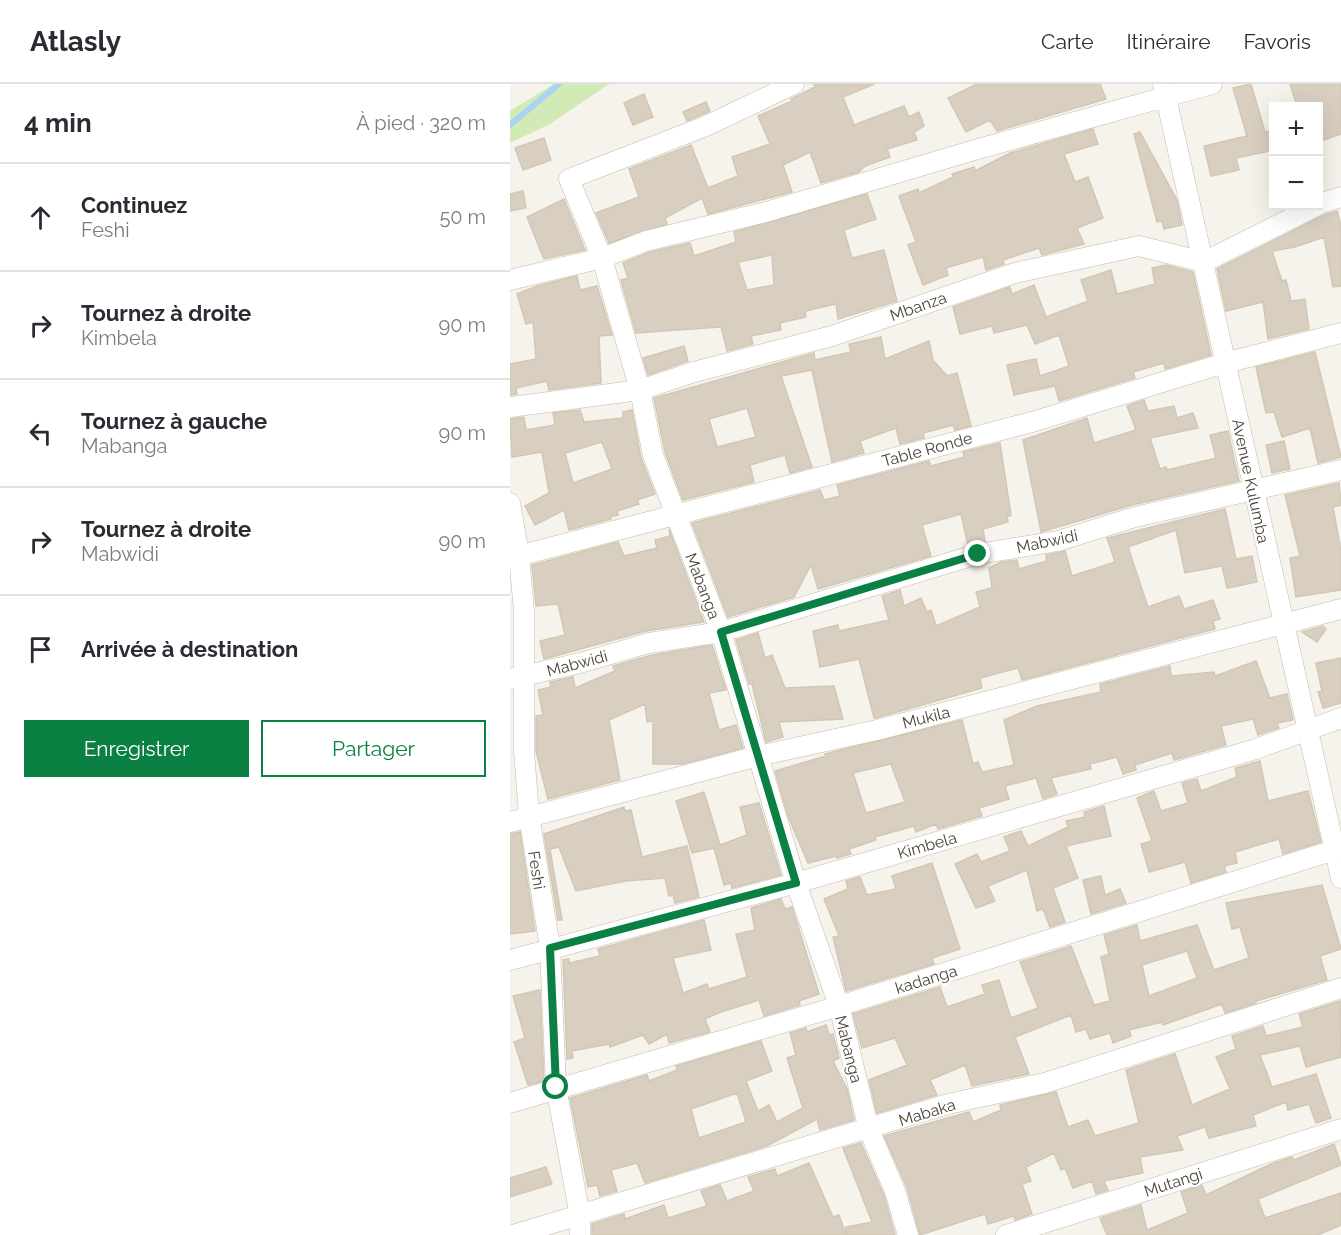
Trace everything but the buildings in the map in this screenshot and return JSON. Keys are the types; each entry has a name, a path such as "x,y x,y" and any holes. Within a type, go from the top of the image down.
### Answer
{"street":[{"name":"Mabanga","path":"794,84 706,126 569,179 602,258 640,390 653,455 721,632 796,883 838,1006 869,1130 895,1191 908,1235"},
{"path":"510,280 602,258 646,241 766,212 1165,90 1212,84"},
{"name":"Avenue Kulumba","path":"1165,90 1282,624 1306,729 1338,849 1341,878"},
{"path":"1323,203 1341,197"},
{"path":"1204,262 1307,210"},
{"name":"Mbanza","path":"510,407 640,390 694,372 832,336 1016,273 1139,246 1204,262"},
{"name":"Table Ronde","path":"515,556 1032,422 1225,363 1341,333"},
{"name":"Mabwidi","path":"516,677 559,668 649,642 721,632 978,554 1058,541 1135,517 1341,470"},
{"name":"Feshi","path":"510,503 524,612 516,677 529,815 550,948 556,1087 580,1226"},
{"name":"Mukila","path":"510,822 529,815 758,756 888,727 1341,609"},
{"name":"Kimbela","path":"510,960 796,883 1256,749 1341,718"},
{"name":"kadanga","path":"510,1103 556,1087 838,1006 1338,849"},
{"name":"Mabaka","path":"513,1235 580,1226 948,1104 1045,1083 1341,988"},
{"name":"Mutangi","path":"1006,1235 1341,1129"}],"green space":[{"path":"554,84 609,84 550,124 510,143 510,111"}],"waterway":[{"path":"510,125 559,84"}],"route":[{"path":"556,1087 550,948 796,883 721,632 978,554"}]}
